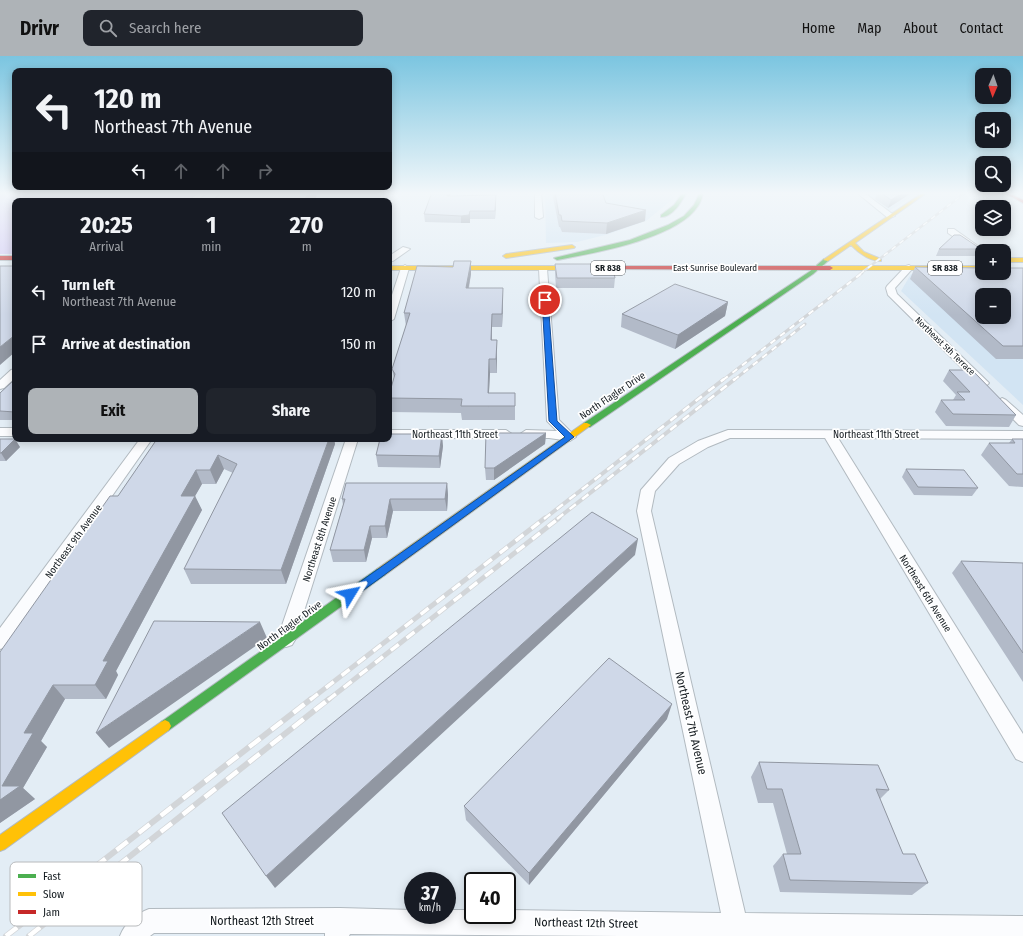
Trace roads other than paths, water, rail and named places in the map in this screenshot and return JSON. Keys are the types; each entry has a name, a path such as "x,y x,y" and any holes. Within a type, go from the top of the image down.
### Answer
{"main road":[{"path":"392,262 449,268 550,259 603,249 656,233"},
{"name":"North Flagler Drive","path":"0,844 570,437 818,268 866,233"},
{"path":"494,257 576,247 624,234"},
{"path":"639,239 633,244 639,250"},
{"path":"852,243 862,253 879,260"},
{"path":"0,258 12,258"},
{"name":"East Sunrise Boulevard","path":"406,263 472,259 671,258 975,260"},
{"path":"909,268 932,260"},
{"path":"1011,260 1023,260"},
{"path":"0,267 12,267"},
{"name":"East Sunrise Boulevard","path":"449,268 975,268"},
{"path":"867,268 885,275 894,281"},
{"path":"1011,268 1023,268"}],"street":[{"path":"954,233 975,247"},
{"path":"392,260 408,249 406,263 392,309"},
{"path":"894,281 909,268"},
{"path":"543,269 553,421 570,437"},
{"name":"Northeast 5th Terrace","path":"894,281 890,288 893,295 1023,422"},
{"path":"0,386 12,375"},
{"path":"0,432 12,432"},
{"name":"Northeast 11th Street","path":"392,434 550,434 570,437"},
{"name":"Northeast 11th Street","path":"644,511 648,490 674,461 704,444 728,434 1023,435"},
{"name":"Northeast 6th Avenue","path":"828,434 1023,752"},
{"name":"Northeast 9th Avenue","path":"0,642 144,442"},
{"name":"Northeast 8th Avenue","path":"286,640 351,442"},
{"name":"Northeast 7th Avenue","path":"644,511 737,931"},
{"name":"Northeast 12th Street","path":"140,929 339,928 737,931 1023,928"}],"railway":[{"path":"860,274 913,233"},
{"path":"723,380 862,273"},
{"path":"734,380 805,324"},
{"path":"544,519 724,379"},
{"path":"557,519 735,379"},
{"path":"310,700 545,518"},
{"path":"328,700 559,518"},
{"path":"101,862 311,699"},
{"path":"123,862 329,699"},
{"path":"6,936 19,926"},
{"path":"29,936 42,926"}]}
